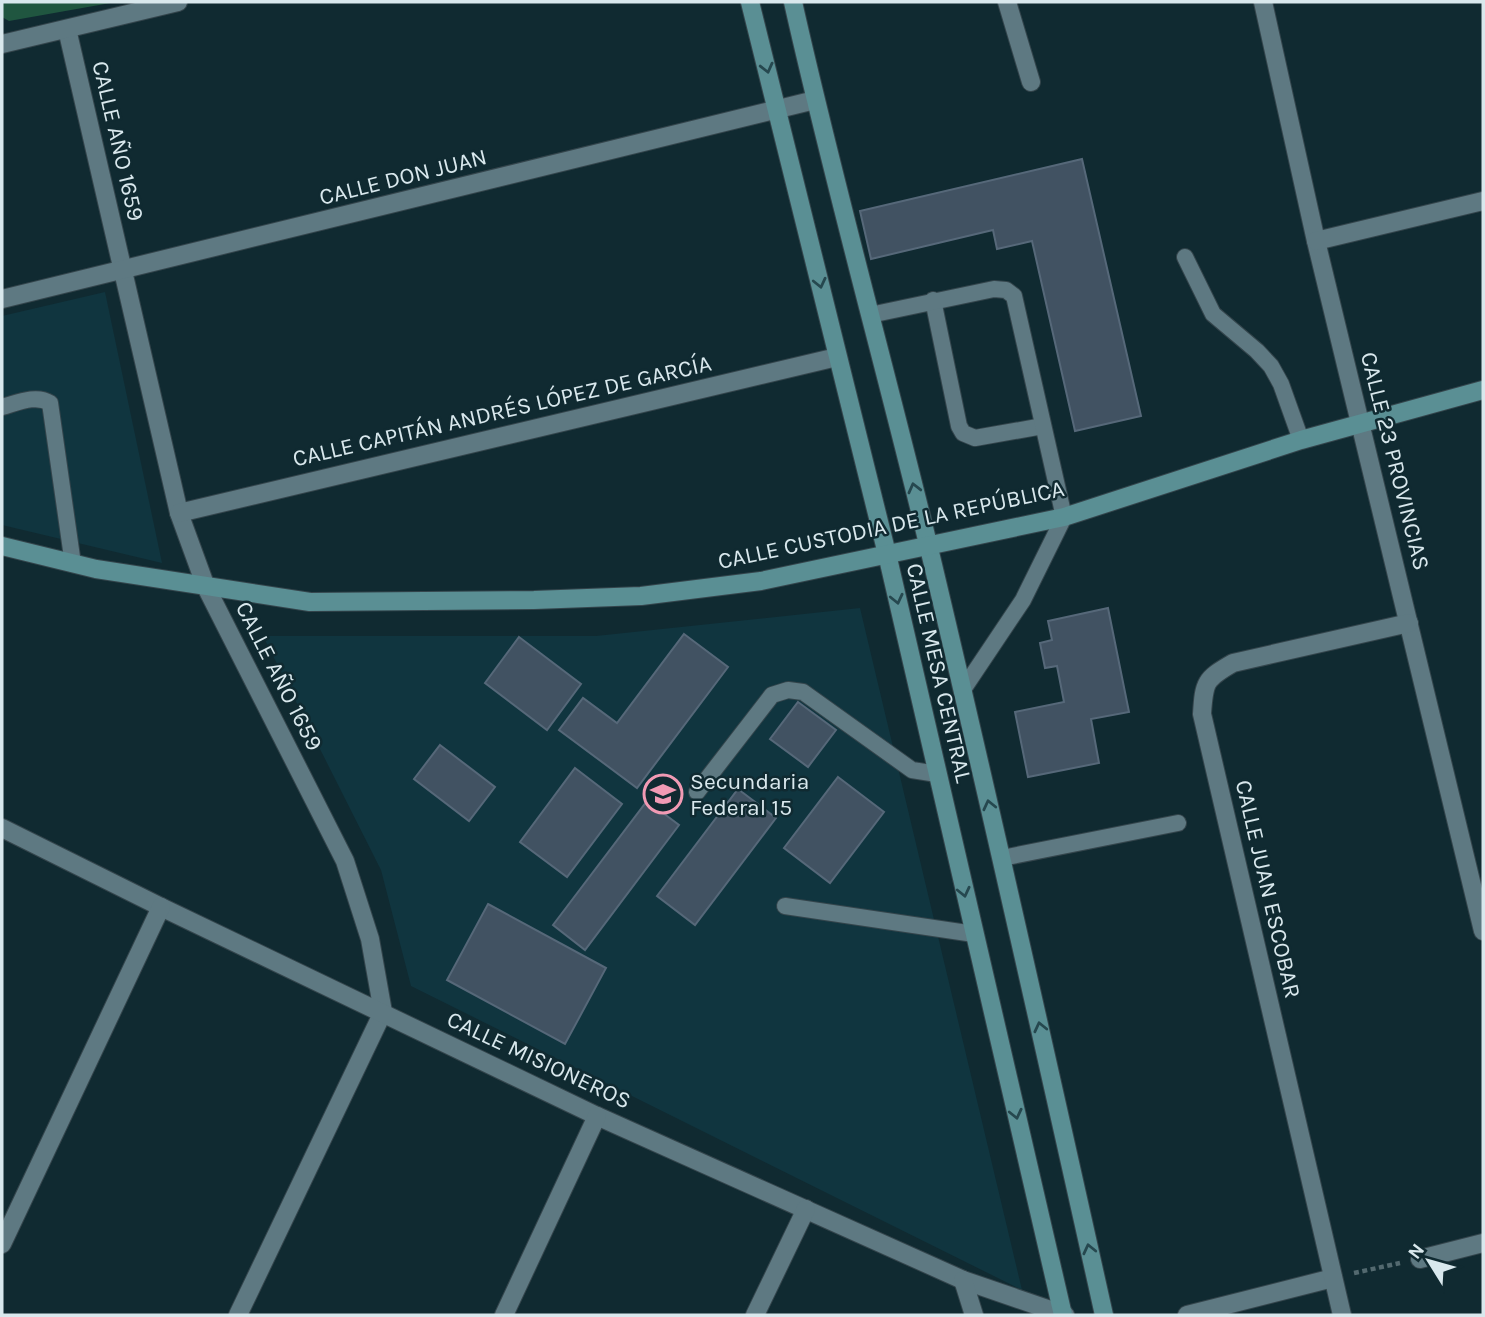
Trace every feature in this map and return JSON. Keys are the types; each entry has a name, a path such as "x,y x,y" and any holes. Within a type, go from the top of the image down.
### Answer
{"main road":[{"name":"CALLE MESA CENTRAL","path":"750,2 887,555 1064,1315"},
{"name":"CALLE MESA CENTRAL","path":"793,2 929,547 1104,1315"},
{"name":"CALLE CUSTODIA DE LA REPÚBLICA","path":"2,546 73,564 310,602 641,596 761,581 1064,517 1301,439 1483,390"}],"street":[{"path":"1007,2 1031,82"},
{"name":"CALLE 23 PROVINCIAS","path":"1264,2 1316,241 1483,931"},
{"path":"2,44 170,3"},
{"name":"CALLE AÑO 1659","path":"67,29 179,513 206,587 345,861 370,939 383,1013"},
{"name":"CALLE DON JUAN","path":"2,299 816,100"},
{"path":"1316,241 1483,201"},
{"name":"CALLE CAPITÁN ANDRÉS LÓPEZ DE GARCÍA","path":"179,513 837,357"},
{"name":"CALLE JUAN ESCOBAR","path":"1342,1315 1202,714 1203,690 1212,675 1233,663 1409,623"},
{"name":"CALLE MISIONEROS","path":"2,828 161,908 597,1116 963,1280 1064,1315"},
{"path":"2,1244 161,908"},
{"path":"238,1315 383,1013"},
{"path":"503,1315 597,1116"},
{"path":"755,1315 806,1209"},
{"path":"1420,1259 1483,1244"},
{"path":"1187,1315 1333,1278"},
{"path":"963,1280 974,1315"}],"lane":[{"path":"1185,257 1213,314 1271,366 1281,384 1301,439"},
{"path":"870,315 1001,288 1014,296 1064,517 1023,600 962,691"},
{"path":"933,300 959,426 963,433 975,438 1043,426"},
{"path":"2,407 36,399 50,404 73,564"},
{"path":"697,792 772,695 788,690 803,692 912,770 937,774"},
{"path":"1002,858 1178,823"},
{"path":"785,905 974,934"}],"path":[{"path":"1333,1278 1420,1259"}],"shaded area":[{"path":"105,292 162,563 2,525 2,316"},
{"path":"860,608 1022,1290 411,986 381,870 263,636 596,636"}],"green space":[{"path":"2,2 116,2 9,21 2,17"}],"building":[{"path":"1082,159 1141,416 1075,431 1032,241 997,249 993,230 871,259 860,211"},
{"path":"1108,608 1129,712 1091,719 1099,763 1028,777 1015,712 1064,702 1057,666 1045,668 1040,643 1052,640 1048,621"},
{"path":"684,634 728,667 637,788 559,730 583,698 617,723"},
{"path":"519,637 581,684 547,730 485,683"},
{"path":"798,702 836,730 808,767 770,739"},
{"path":"440,745 495,787 469,821 414,779"},
{"path":"575,768 622,804 567,877 520,842"},
{"path":"838,777 884,812 830,883 784,848"},
{"path":"738,789 776,818 695,925 657,896"},
{"path":"647,801 679,825 585,950 553,925"},
{"path":"488,904 606,968 565,1044 447,980"}],"place":[{"name":"Secundaria Federal 15","path":"663,794"}]}
